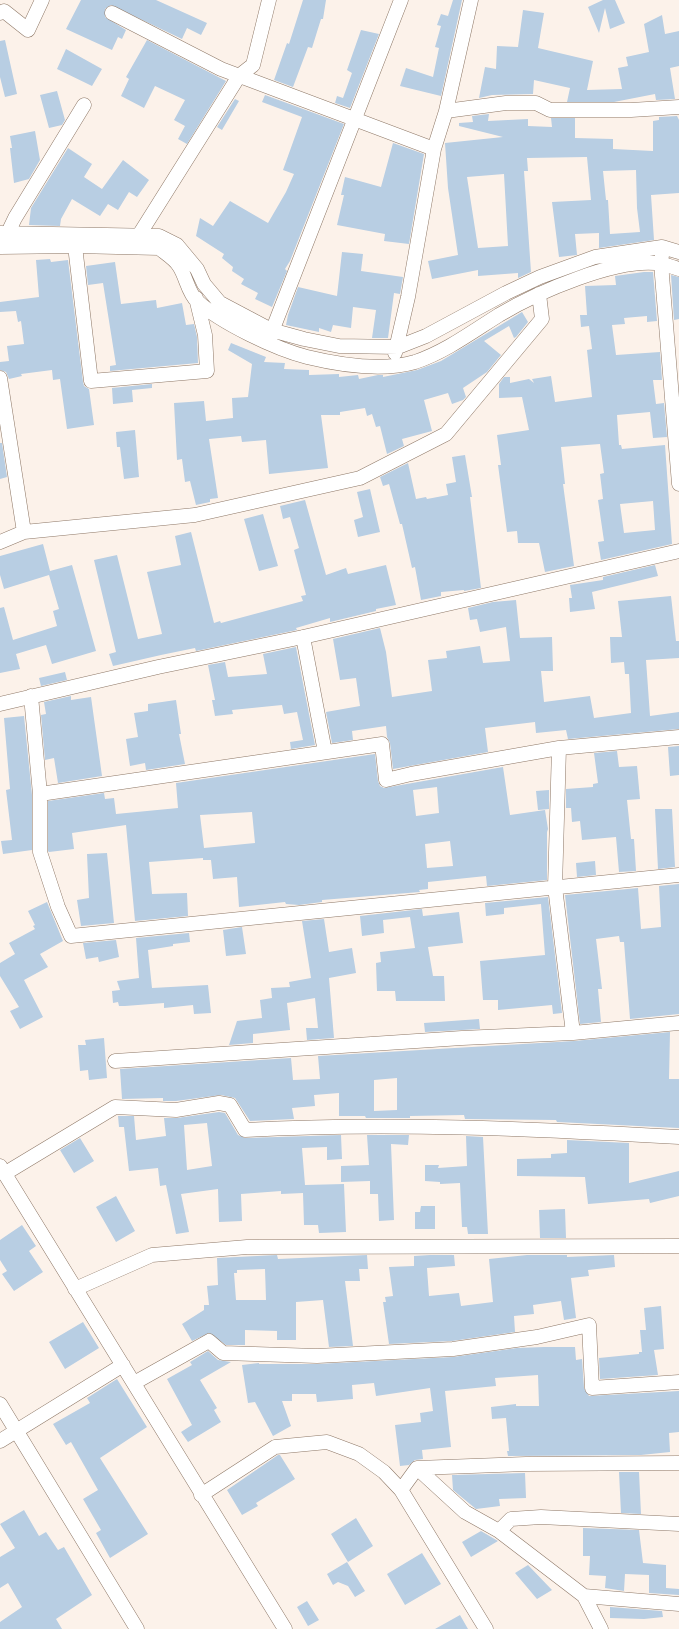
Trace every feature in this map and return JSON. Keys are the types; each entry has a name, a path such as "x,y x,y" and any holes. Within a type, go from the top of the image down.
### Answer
{"street":[{"path":"0,13 4,11 28,30 42,0"},
{"path":"139,236 239,76 253,65 269,0"},
{"path":"269,336 356,120 401,0"},
{"path":"390,367 398,347 434,149 446,111 471,0"},
{"path":"112,13 221,69 434,149"},
{"path":"446,111 506,103 536,103 550,110 631,110 679,107"},
{"path":"75,246 91,381 207,371 205,335 196,300 179,266 159,248 75,246 1,247 4,233 84,105"},
{"path":"4,233 159,236 177,245 197,269 204,284 220,303 269,336 288,352 331,362 390,367 415,362 445,349 501,314 542,293 600,270 644,263 661,263 679,268"},
{"path":"196,300 218,317 269,336 304,339 339,346 398,347 426,336 506,293 540,277 595,257 662,247 679,252"},
{"path":"662,247 661,263 679,484"},
{"path":"0,542 24,532 195,515 360,478 446,434 542,319 542,293 540,277"},
{"path":"196,300 204,284"},
{"path":"0,378 24,532"},
{"path":"0,704 158,666 303,637 679,551"},
{"path":"303,637 325,752"},
{"path":"31,696 40,794 40,852 58,908 71,936 679,875"},
{"path":"40,794 382,744 386,780 411,774 559,748 679,737"},
{"path":"559,748 555,887 573,1033"},
{"path":"115,1061 462,1038 573,1033 679,1023"},
{"path":"285,1629 2,1170 115,1107 176,1110 219,1103 230,1105 245,1130 432,1127 570,1131 679,1137"},
{"path":"75,1290 152,1255 247,1247 679,1246"},
{"path":"134,1383 209,1341 223,1353 317,1356 453,1349 537,1337 590,1325 592,1388 679,1382"},
{"path":"0,1441 123,1365"},
{"path":"0,1404 137,1629"},
{"path":"201,1495 275,1447 328,1442 359,1454 384,1472 401,1490 486,1629"},
{"path":"417,1468 526,1464 679,1463"},
{"path":"401,1490 417,1468"},
{"path":"417,1468 465,1512 499,1531 584,1596 601,1629"},
{"path":"499,1531 511,1519 542,1517 679,1524"},
{"path":"584,1596 679,1604"}],"building":[{"path":"81,0 156,0 207,23 201,35 187,28 182,39 111,5 105,9 105,17 126,30 122,39 118,37 112,50 66,29"},
{"path":"303,0 326,0 323,19 321,19 312,48 308,47 293,87 274,80 287,43 289,44"},
{"path":"453,0 462,0 441,96 400,86 406,68 433,77 439,48 435,47 441,26 437,25 441,14 448,16"},
{"path":"603,0 615,0 625,23 610,29 605,8 599,33 588,7"},
{"path":"523,10 544,13 538,48 593,61 587,90 622,89 618,68 628,66 626,57 649,52 644,24 662,15 665,34 679,31 679,66 670,68 675,99 656,100 655,94 614,102 567,102 570,88 534,80 533,94 492,95 479,98 485,67 496,69 497,46 518,47"},
{"path":"361,30 379,34 350,108 335,103 337,96 343,98 352,73 347,70"},
{"path":"5,40 17,94 5,97 0,77 0,41"},
{"path":"147,40 226,81 187,144 178,139 185,126 174,120 185,100 155,86 144,108 121,96 129,79 126,77"},
{"path":"66,49 102,69 92,86 57,69"},
{"path":"57,91 65,120 62,125 49,128 40,95"},
{"path":"265,95 344,124 290,261 285,269 287,271 272,307 255,299 258,293 241,284 244,279 232,271 233,267 222,258 224,254 196,236 200,218 213,226 230,201 268,223 286,192 294,174 283,170 302,117 262,102"},
{"path":"235,99 239,101 222,130 217,127"},
{"path":"489,114 488,121 528,119 528,126 552,127 551,118 575,118 575,138 613,139 613,149 653,151 653,121 659,120 659,117 677,116 679,120 679,193 651,195 654,240 599,248 599,233 575,234 577,255 559,257 552,202 591,200 587,157 527,158 528,171 524,171 531,272 518,278 518,273 478,276 478,270 432,279 428,261 458,255 448,188 445,143 503,137 459,126 459,123 473,122 472,116","holes":["636,170 637,208 640,232 610,234 608,200 606,200 603,171","504,174 508,246 478,248 467,177"]},
{"path":"35,131 40,160 29,179 14,183 10,136"},
{"path":"393,143 424,154 409,244 384,241 385,234 337,225 344,195 341,195 345,177 381,187"},
{"path":"68,148 92,164 84,177 102,189 123,160 149,180 137,197 129,192 118,210 108,204 100,216 72,199 61,219 60,226 29,225 31,208"},
{"path":"342,252 363,254 361,271 403,277 400,294 394,293 388,338 372,338 376,310 353,307 351,328 333,325 331,332 319,328 319,332 286,325 298,287 337,296"},
{"path":"50,259 51,262 68,260 83,382 84,386 89,389 94,425 67,429 60,379 53,380 52,370 21,374 22,376 9,379 6,372 0,370 0,362 9,361 7,346 24,344 21,321 18,322 16,311 0,312 0,302 39,297 36,260"},
{"path":"115,262 121,304 156,300 157,308 182,303 186,325 194,324 197,337 198,363 110,371 110,366 116,365 103,283 88,285 86,266"},
{"path":"653,272 657,321 647,322 647,316 624,318 625,324 612,325 616,355 660,352 662,380 653,380 656,404 664,403 667,437 653,438 650,412 617,415 619,445 621,445 622,449 665,445 672,544 601,560 598,542 604,541 598,500 603,499 600,474 604,473 600,444 561,447 565,484 563,484 574,566 545,572 539,543 518,543 517,531 507,532 498,465 501,465 497,435 529,430 522,397 499,398 499,384 504,377 510,377 510,383 529,379 534,383 532,379 551,376 555,402 592,397 587,350 592,349 589,326 581,327 580,315 587,315 585,286 616,285 615,276","holes":["653,501 655,530 624,533 620,504"]},
{"path":"671,275 679,277 679,319 674,320"},
{"path":"522,312 528,322 516,337 514,338 509,326 484,341 501,355 487,372 463,388 466,397 463,400 452,404 448,393 424,400 432,431 402,439 404,446 387,454 380,426 376,427 372,414 367,416 365,408 340,412 340,415 321,415 328,468 269,474 266,440 242,442 241,436 209,439 218,498 210,499 210,502 196,505 190,481 185,482 182,459 177,460 174,403 204,401 206,421 233,418 232,398 248,397 252,364 228,350 231,343 266,357 264,362 285,363 284,369 309,370 309,375 339,374 339,377 358,375 359,379 378,375 383,375 383,377 417,370 441,361"},
{"path":"152,384 152,388 132,390 133,402 113,404 112,388"},
{"path":"135,430 139,477 124,479 120,447 117,447 116,432"},
{"path":"0,443 2,443 7,477 0,479"},
{"path":"465,455 472,497 470,497 481,588 464,591 441,592 441,596 421,600 415,567 412,568 402,524 400,524 389,484 383,486 380,477 408,463 416,499 426,497 427,499 448,495 446,484 456,482 452,457"},
{"path":"370,489 380,532 358,537 354,520 363,517 357,492"},
{"path":"305,500 326,575 346,568 348,574 386,565 396,605 330,622 330,618 296,628 297,630 196,651 195,648 113,666 109,654 116,652 94,560 117,555 138,639 162,634 147,572 181,565 175,536 191,532 214,623 220,621 221,623 303,601 301,596 306,595 294,550 299,548 290,517 283,519 280,506"},
{"path":"263,514 278,566 259,571 244,519"},
{"path":"43,544 50,571 72,565 96,651 52,664 46,645 16,654 20,669 0,673 0,608 4,607 13,640 57,626 53,611 59,609 49,575 4,589 0,575 0,556"},
{"path":"655,565 658,576 592,592 595,609 570,612 569,598 572,598 570,585 603,580 603,577"},
{"path":"671,596 676,641 679,641 679,658 646,660 650,716 679,712 679,729 568,739 566,730 536,733 535,722 485,728 488,752 393,769 390,743 387,737 386,726 352,731 353,740 332,743 326,712 360,706 356,678 340,680 333,639 380,628 386,652 392,697 432,691 428,660 447,658 446,651 480,646 483,663 510,661 506,627 480,632 477,619 470,620 468,608 493,602 516,600 520,638 552,637 553,671 541,671 544,702 590,696 594,718 631,713 629,674 625,674 624,662 611,663 610,637 622,637 618,601"},
{"path":"296,647 315,745 291,749 290,742 303,740 297,712 284,714 282,705 232,710 233,714 215,716 212,700 215,700 208,665 225,662 228,677 267,674 263,654"},
{"path":"65,672 67,680 41,686 39,678"},
{"path":"71,696 71,700 91,697 102,776 58,783 54,758 45,760 41,715 46,714 44,702"},
{"path":"176,700 181,734 179,734 185,764 146,770 145,763 130,766 126,739 138,737 134,713 148,711 148,704"},
{"path":"24,716 32,795 32,850 3,854 1,841 12,840 6,790 10,789 4,718"},
{"path":"679,746 679,775 670,776 668,747"},
{"path":"617,751 619,767 637,766 640,799 627,800 631,839 634,839 636,871 619,872 616,837 582,840 580,821 572,822 571,808 566,808 566,789 593,787 593,784 598,783 594,753"},
{"path":"375,754 378,781 380,786 384,788 503,767 510,815 545,810 548,829 547,880 487,886 486,876 428,882 428,889 419,890 420,892 322,900 322,902 299,905 286,904 285,902 239,907 237,877 213,879 211,860 203,860 203,858 149,862 152,894 187,893 188,916 135,921 126,825 72,833 74,849 48,851 48,801 104,793 105,799 114,798 116,814 178,808 176,783","holes":["437,787 439,813 416,816 413,790","252,812 255,843 204,848 200,815","450,841 453,866 427,868 425,844"]},
{"path":"549,790 549,809 538,810 536,791"},
{"path":"655,809 672,809 675,867 658,869"},
{"path":"107,853 114,923 81,926 77,900 89,898 87,854"},
{"path":"595,861 596,875 577,877 576,863"},
{"path":"679,884 679,1014 630,1019 624,942 620,942 619,936 596,939 602,989 598,989 601,1022 580,1024 565,895 638,888 641,929 661,927 659,886"},
{"path":"548,897 562,1013 553,1014 552,1005 498,1010 498,1000 483,1000 480,961 545,955 541,904 504,908 504,914 486,916 485,903"},
{"path":"47,902 63,941 40,954 48,967 24,980 43,1017 20,1029 10,1011 19,1007 0,976 0,963 15,954 9,943 35,929 33,926 35,925 28,911"},
{"path":"422,909 423,916 459,912 463,943 428,947 433,976 444,976 445,1001 396,1001 395,991 377,991 376,963 381,962 380,952 415,948 410,917 383,920 384,933 362,936 360,916"},
{"path":"324,919 329,952 352,948 356,973 329,978 334,1038 307,1040 306,1028 318,1028 315,998 287,1003 290,1030 253,1034 253,1043 229,1045 237,1021 262,1018 260,1000 272,998 271,988 290,987 289,982 311,978 302,921"},
{"path":"242,927 246,954 226,956 223,930"},
{"path":"189,933 190,942 173,944 173,946 148,950 152,988 208,985 211,1013 194,1014 193,1005 164,1008 164,1003 119,1006 118,1002 113,1003 112,991 120,990 117,981 139,978 136,938"},
{"path":"116,940 119,957 99,962 98,957 86,959 83,943"},
{"path":"479,1019 480,1029 425,1032 424,1023"},
{"path":"670,1032 669,1079 679,1079 679,1128 557,1122 556,1120 465,1119 464,1115 410,1116 410,1118 366,1118 365,1116 339,1116 339,1093 314,1095 315,1106 292,1108 294,1119 250,1121 235,1098 221,1095 176,1101 163,1101 163,1098 122,1099 120,1069 291,1058 293,1080 320,1079 318,1056 574,1041","holes":["397,1078 397,1110 374,1111 374,1080"]},
{"path":"104,1038 107,1078 89,1080 88,1070 80,1071 78,1045 86,1045 85,1040"},
{"path":"219,1112 225,1113 238,1135 245,1138 341,1135 342,1159 327,1160 327,1147 302,1148 305,1185 344,1184 346,1232 319,1233 318,1225 304,1225 303,1193 281,1194 281,1191 241,1194 242,1221 219,1222 218,1189 181,1194 189,1232 176,1234 166,1185 160,1186 158,1168 129,1171 124,1127 119,1127 118,1116 134,1116 136,1140 166,1136 164,1118 177,1118","holes":["207,1123 212,1166 187,1170 184,1125"]},
{"path":"367,1135 409,1135 408,1145 391,1144 394,1220 379,1221 378,1194 370,1194 370,1181 341,1182 341,1166 369,1165"},
{"path":"466,1136 483,1137 488,1234 468,1234 467,1227 462,1227 460,1183 440,1184 440,1182 425,1181 425,1165 439,1165 438,1168 467,1166"},
{"path":"80,1138 94,1161 74,1173 60,1150"},
{"path":"567,1140 629,1143 629,1183 679,1171 679,1196 650,1203 649,1199 588,1204 585,1177 517,1176 517,1159 551,1158 551,1154 567,1153"},
{"path":"116,1196 135,1231 116,1242 96,1207"},
{"path":"421,1206 435,1206 435,1229 415,1229 415,1212 420,1212"},
{"path":"565,1209 566,1238 540,1238 539,1210"},
{"path":"22,1225 36,1246 29,1251 43,1272 14,1291 2,1274 7,1271 0,1260 0,1240"},
{"path":"277,1255 278,1259 367,1255 368,1269 359,1269 360,1281 345,1281 353,1346 329,1347 323,1300 296,1302 296,1340 277,1340 277,1331 245,1330 245,1345 226,1345 209,1333 192,1341 182,1324 204,1310 204,1305 209,1305 207,1286 218,1285 217,1258","holes":["265,1269 266,1300 236,1300 234,1273 237,1273 237,1270"]},
{"path":"454,1255 455,1266 427,1268 429,1296 459,1293 461,1306 493,1302 489,1259 527,1255 567,1255 567,1257 614,1255 615,1267 588,1270 589,1276 571,1278 576,1318 564,1320 561,1301 533,1305 534,1314 514,1316 515,1332 452,1341 389,1344 383,1302 386,1302 385,1297 393,1296 389,1267 414,1266 414,1256"},
{"path":"661,1306 664,1349 654,1350 658,1375 600,1379 599,1358 639,1354 639,1352 642,1352 640,1330 646,1330 644,1308"},
{"path":"83,1322 99,1348 65,1369 49,1342"},
{"path":"575,1347 576,1360 582,1359 584,1388 589,1396 679,1391 679,1432 669,1433 670,1452 641,1455 508,1456 507,1451 509,1451 506,1418 492,1419 491,1407 516,1404 516,1406 539,1406 538,1375 495,1378 496,1386 445,1391 451,1447 422,1450 423,1459 415,1460 409,1465 400,1466 395,1425 421,1422 420,1413 433,1411 430,1388 376,1396 374,1383 352,1385 353,1399 317,1402 316,1394 292,1394 292,1401 282,1401 291,1426 273,1436 255,1402 248,1403 242,1365 259,1363 317,1364 453,1357 517,1348"},
{"path":"208,1351 218,1360 231,1362 200,1380 217,1408 214,1410 221,1422 188,1442 181,1432 192,1425 167,1379 192,1365 190,1362"},
{"path":"117,1379 147,1427 100,1458 148,1534 110,1558 96,1533 101,1530 83,1499 98,1490 71,1442 66,1445 53,1424 90,1403 87,1398"},
{"path":"280,1455 295,1479 256,1503 258,1506 242,1515 227,1490"},
{"path":"619,1472 639,1472 641,1514 621,1513"},
{"path":"525,1473 526,1498 499,1499 500,1506 476,1509 453,1490 452,1475"},
{"path":"24,1510 39,1536 46,1532 58,1550 64,1547 92,1595 56,1619 62,1629 0,1629 0,1622 22,1607 8,1583 0,1588 0,1557 15,1548 0,1524"},
{"path":"356,1518 373,1546 348,1562 331,1534"},
{"path":"583,1528 639,1530 643,1563 666,1565 666,1588 679,1589 679,1595 649,1593 649,1575 625,1574 624,1591 605,1588 606,1576 589,1575 590,1556 583,1556"},
{"path":"481,1531 498,1541 471,1557 462,1542"},
{"path":"422,1553 441,1584 405,1605 387,1574"},
{"path":"347,1562 365,1591 355,1597 348,1586 338,1582 333,1585 327,1574"},
{"path":"528,1565 552,1590 537,1599 515,1573"},
{"path":"307,1601 319,1620 308,1626 297,1607"},
{"path":"610,1607 662,1611 663,1617 644,1619 610,1618"},
{"path":"460,1615 468,1629 435,1629"}]}
